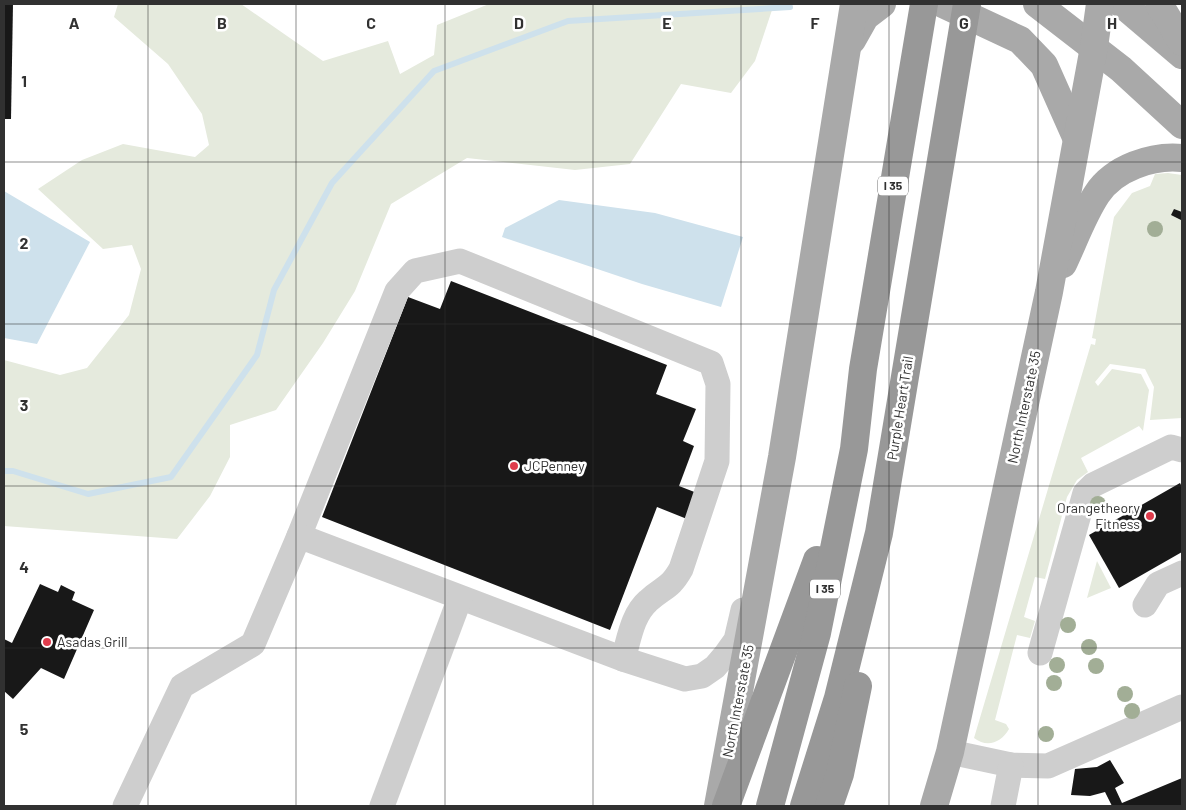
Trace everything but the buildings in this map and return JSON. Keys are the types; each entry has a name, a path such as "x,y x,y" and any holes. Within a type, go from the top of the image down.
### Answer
{"highway":[{"name":"I 35","path":"770,806 817,633 854,449 863,369 924,4"},
{"name":"Purple Heart Trail","path":"804,806 838,698 879,533 967,4"},
{"path":"726,806 819,553 842,447 863,369"},
{"path":"829,806 840,774 905,470 904,385"}],"main road":[{"name":"North Interstate 35","path":"718,806 782,457 854,4"},
{"path":"848,49 865,17 882,4"},
{"path":"943,4 1020,40 1044,64 1076,137"},
{"name":"North Interstate 35","path":"934,806 950,752 1049,292 1094,47 1100,4"},
{"path":"1122,4 1182,55"},
{"path":"1159,4 1182,42"},
{"path":"1045,10 1094,47 1182,125"},
{"path":"1049,292 1098,193 1112,178 1138,162 1182,158"}],"lane":[{"path":"125,806 182,686 253,644 299,536 397,291 415,271 460,261 711,363 718,384 717,461 682,568 672,584 647,602 634,621 623,659"},
{"path":"1040,653 1085,493 1093,485 1176,449 1182,469"},
{"path":"299,536 623,659 685,679 702,676 715,667 736,640 782,457"},
{"path":"1145,605 1158,584 1182,573"},
{"path":"382,806 460,598"},
{"path":"950,752 1011,765 1048,766 1182,708"},
{"path":"1003,806 1011,765"}],"shaded area":[{"path":"118,4 241,4 323,61 388,41 400,74 434,55 437,25 489,4 774,4 755,61 731,93 681,84 630,164 575,170 467,158 391,204 355,291 323,343 276,410 230,425 230,457 210,496 177,539 4,526 4,360 60,375 87,368 129,315 141,269 132,245 103,249 38,189 82,160 123,144 195,157 209,145 202,114 168,64 114,17"},
{"path":"1155,174 1182,175 1182,418 1150,420 1154,387 1145,369 1110,364 1095,382 1098,386 1112,369 1141,374 1149,390 1143,431 1139,426 1081,458 1088,472 1077,480 1067,497 1045,579 1035,577 1024,617 1035,621 1030,638 1017,635 995,720 1006,724 1009,729 998,741 984,743 974,738 1091,344 1095,345 1096,339 1092,338 1114,217 1132,193 1150,186"},
{"path":"1097,561 1111,588 1087,598"}],"water":[{"path":"4,191 90,242 37,344 4,338"},
{"path":"559,200 655,213 743,237 721,307 642,284 502,237 505,228"}],"waterway":[{"path":"4,471 13,471 88,494 171,477 257,355 274,290 332,183 434,71 568,21 790,7"}],"place":[{"name":"JCPenney","path":"514,466"},
{"name":"Orangetheory Fitness","path":"1150,516"},
{"name":"Asadas Grill","path":"47,642"}]}
